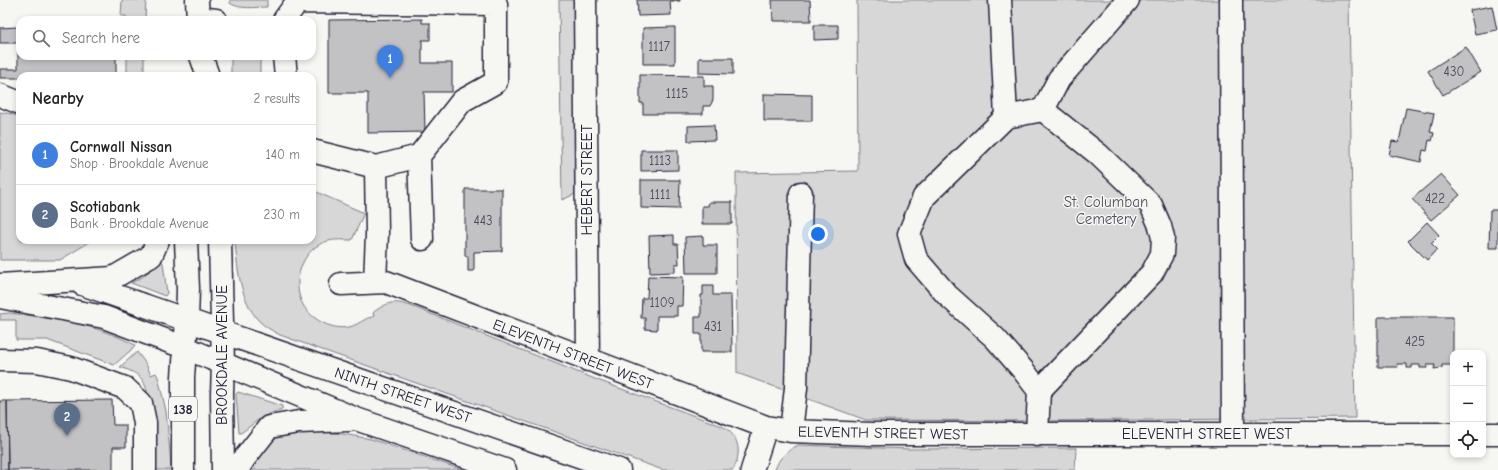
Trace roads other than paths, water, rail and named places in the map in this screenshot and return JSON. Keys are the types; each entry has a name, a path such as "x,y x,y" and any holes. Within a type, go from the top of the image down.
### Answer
{"street":[{"name":"HEBERT STREET","path":"585,0 588,360"},
{"path":"1000,0 1006,118"},
{"path":"1043,110 1059,79 1128,0"},
{"path":"1231,0 1233,434"},
{"path":"287,16 297,2 496,4 496,82 462,101 419,156 376,167 316,153"},
{"path":"194,72 198,60"},
{"path":"202,60 206,72"},
{"path":"284,60 286,72"},
{"path":"0,95 16,101"},
{"path":"1037,435 1039,391 995,338 948,295 916,259 909,234 924,197 1006,118 1043,110"},
{"path":"1039,391 1152,273 1162,254 1163,238 1160,226 1151,205 1098,154 1043,110"},
{"path":"419,156 422,239"},
{"path":"375,282 377,234 376,167"},
{"path":"791,431 796,388 801,193"},
{"path":"0,285 113,278 151,256 156,244"},
{"name":"138","path":"183,470 183,377 187,320 186,244"},
{"name":"BROOKDALE AVENUE","path":"220,244 223,333 223,470"},
{"name":"NINTH STREET WEST","path":"71,280 619,470"},
{"name":"ELEVENTH STREET WEST","path":"340,284 386,282 766,427 791,431 872,434 1037,435 1450,434"},
{"path":"0,297 104,317 186,348 356,419 505,470"},
{"path":"0,360 37,361 71,368 125,388 141,403 145,423 145,470"},
{"path":"237,470 269,427 299,422 356,419"},
{"path":"752,470 766,427"},
{"path":"1486,434 1498,434"}],"place":[{"name":"Cornwall Nissan","path":"390,78"},
{"name":"Scotiabank","path":"67,436"}],"park label":[{"name":"St. Columban Cemetery","path":"1106,210"}]}
